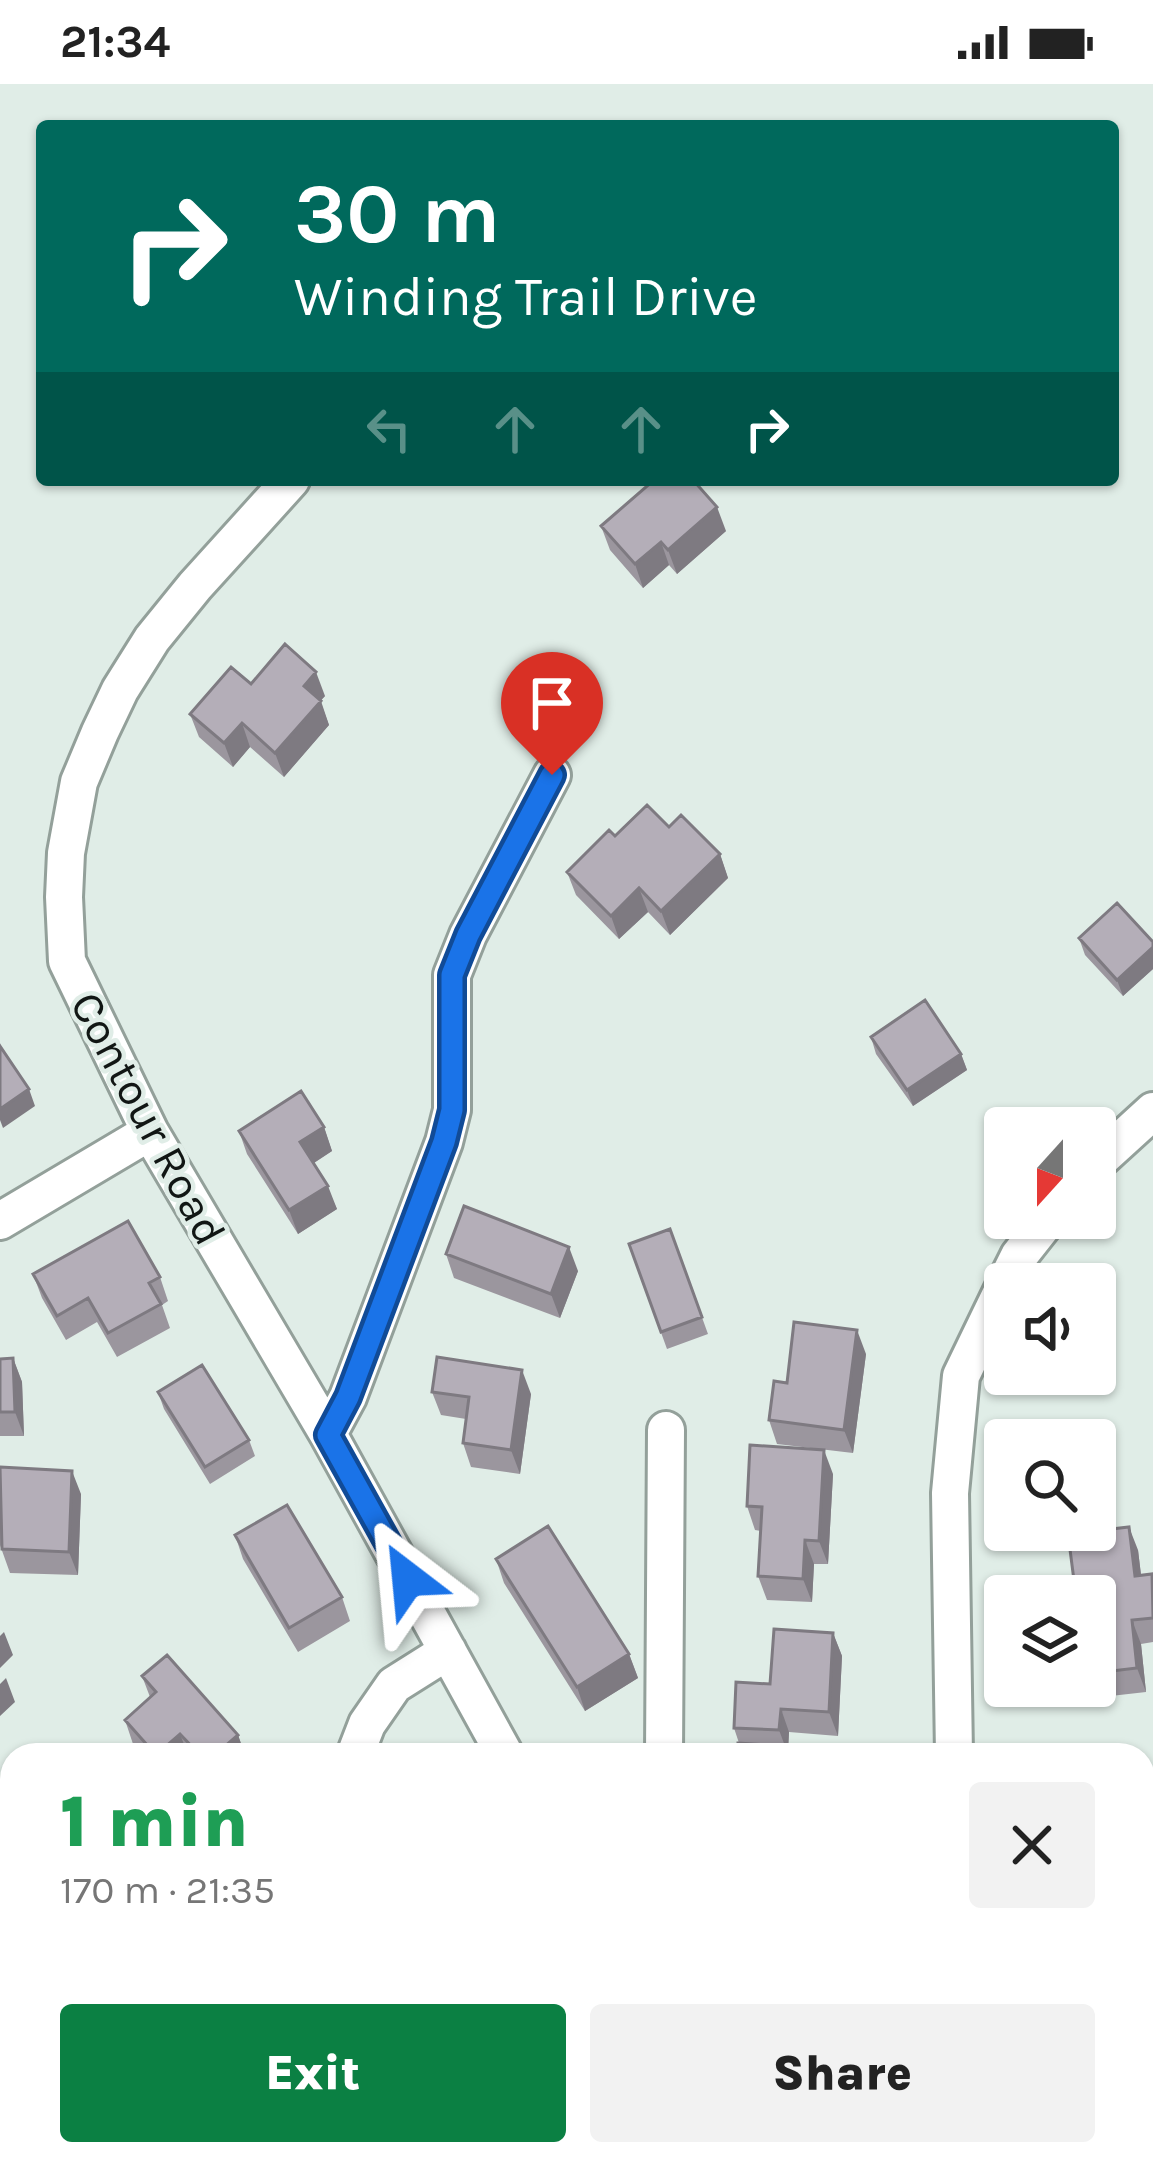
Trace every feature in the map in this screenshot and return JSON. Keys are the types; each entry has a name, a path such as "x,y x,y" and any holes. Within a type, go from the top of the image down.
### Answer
{"street":[{"name":"Contour Road","path":"286,486 195,586 152,639 120,690 80,782 66,853 67,961 150,1132 328,1435 499,1743"},
{"path":"328,1435 348,1397 444,1142 452,1110 452,975 552,775"},
{"path":"1116,1145 1153,1111"},
{"path":"0,1221 150,1132"},
{"path":"954,1743 950,1493 961,1376 984,1328"},
{"path":"664,1743 666,1430"},
{"path":"360,1743 394,1685 448,1651"}],"building":[{"path":"647,486 698,486 717,507 668,550 661,542 635,564 601,526"},
{"path":"285,644 316,672 304,686 321,701 275,753 242,723 224,743 190,714 231,667 251,684"},
{"path":"647,805 669,827 681,815 720,854 661,911 639,888 611,916 567,872 609,830 615,836"},
{"path":"1117,903 1153,947 1117,980 1079,938"},
{"path":"925,1000 961,1054 907,1090 871,1037"},
{"path":"0,1046 29,1089 0,1109"},
{"path":"301,1091 324,1127 300,1142 328,1186 289,1210 239,1131"},
{"path":"464,1206 569,1247 551,1294 446,1254"},
{"path":"128,1221 160,1277 149,1283 161,1304 108,1333 88,1298 57,1316 33,1274"},
{"path":"670,1229 702,1317 661,1332 629,1244"},
{"path":"794,1322 857,1330 844,1430 769,1420 774,1381 787,1383"},
{"path":"437,1357 522,1370 511,1450 463,1443 469,1397 432,1392"},
{"path":"13,1358 15,1412 0,1412 0,1359"},
{"path":"202,1365 249,1440 205,1467 158,1392"},
{"path":"750,1445 824,1450 819,1541 805,1540 803,1579 758,1576 762,1507 747,1506"},
{"path":"0,1467 72,1471 69,1552 2,1549"},
{"path":"287,1505 342,1597 289,1628 235,1535"},
{"path":"548,1526 629,1654 577,1687 496,1559"},
{"path":"1129,1527 1135,1576 1152,1574 1153,1618 1132,1620 1137,1668 1116,1670 1116,1575 1073,1575 1070,1551 1116,1551 1116,1528"},
{"path":"774,1629 833,1633 829,1712 781,1709 779,1730 734,1728 736,1682 770,1684"},
{"path":"167,1655 238,1735 229,1743 189,1743 180,1734 170,1743 145,1743 125,1720 156,1692 142,1676"}],"route":[{"path":"408,1579 328,1435 348,1397 444,1142 452,1110 452,975 552,775"}]}
